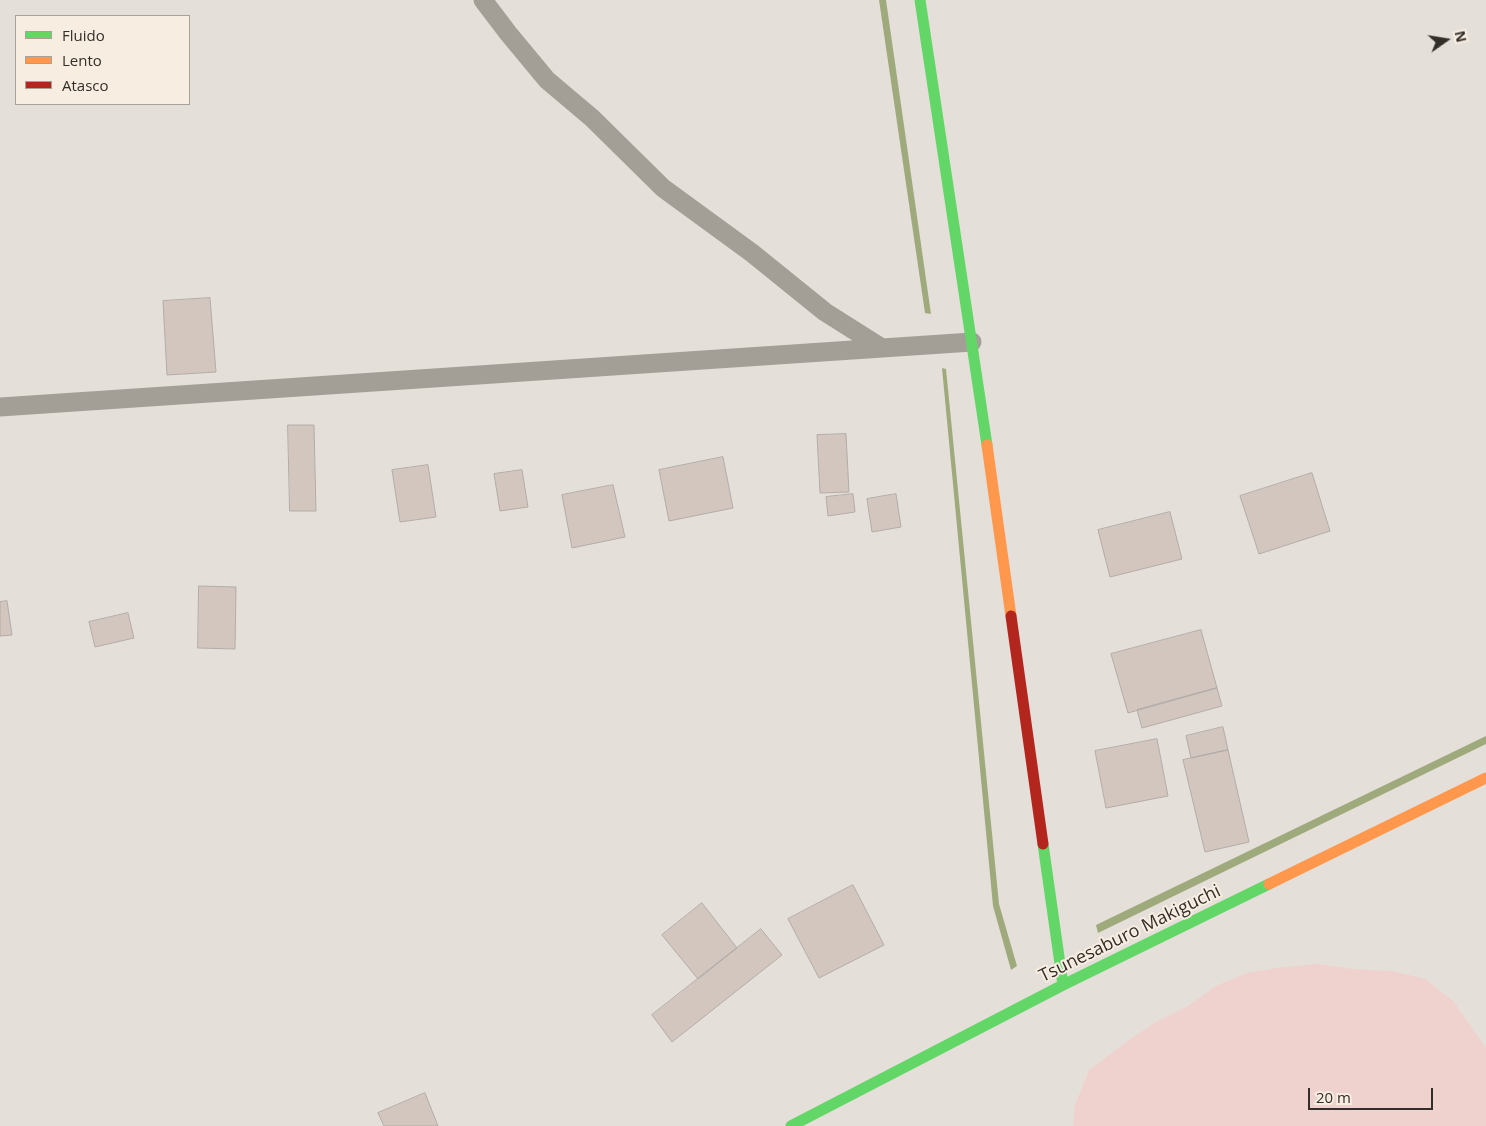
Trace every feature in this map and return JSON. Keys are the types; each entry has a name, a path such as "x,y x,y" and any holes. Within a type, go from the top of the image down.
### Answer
{"street":[{"path":"920,0 972,342 1063,985"},
{"name":"Tsunesaburo Makiguchi","path":"791,1126 1063,985 1486,778"}],"lane":[{"path":"483,0 547,80 592,118 662,188 752,253 825,312 882,348"},
{"path":"0,407 972,342"}],"shaded area":[{"path":"879,0 886,0 931,314 925,313"},
{"path":"942,368 946,369 999,904 1017,966 1011,970 993,906"},
{"path":"1486,736 1486,744 1098,933 1096,925"},
{"path":"1317,964 1352,969 1392,971 1425,979 1453,1001 1486,1048 1486,1126 1073,1126 1075,1105 1089,1070 1154,1023 1188,1006 1216,986 1247,973"}],"building":[{"path":"210,298 216,372 167,375 163,301"},
{"path":"288,425 314,425 316,511 290,511"},
{"path":"846,434 849,492 820,493 817,435"},
{"path":"723,457 733,508 669,521 659,470"},
{"path":"428,465 436,517 400,522 392,470"},
{"path":"522,470 528,507 500,511 494,474"},
{"path":"1312,473 1330,531 1259,554 1240,496"},
{"path":"613,485 625,537 572,548 562,495"},
{"path":"853,494 855,512 828,516 826,497"},
{"path":"896,494 901,527 872,532 867,499"},
{"path":"1170,512 1182,559 1110,577 1098,530"},
{"path":"199,586 236,587 235,649 198,648"},
{"path":"7,601 12,635 0,636 0,602"},
{"path":"128,613 134,638 95,647 89,622"},
{"path":"1201,630 1217,688 1128,713 1111,654"},
{"path":"1217,688 1222,706 1142,728 1137,710"},
{"path":"1223,727 1228,750 1191,758 1186,736"},
{"path":"1157,739 1168,796 1106,808 1095,751"},
{"path":"1228,750 1249,842 1205,852 1183,760"},
{"path":"853,885 884,945 819,978 788,919"},
{"path":"702,903 737,948 698,979 662,935"},
{"path":"761,929 782,955 672,1042 652,1015"},
{"path":"425,1093 438,1126 384,1126 378,1113"}],"traffic: fast":[{"path":"920,0 987,445"},
{"path":"1043,844 1063,985"},
{"path":"791,1126 1063,985 1269,884"}],"traffic: slow":[{"path":"987,445 1011,616"},
{"path":"1269,884 1486,778"}],"traffic: jam":[{"path":"1011,616 1043,844"}]}
